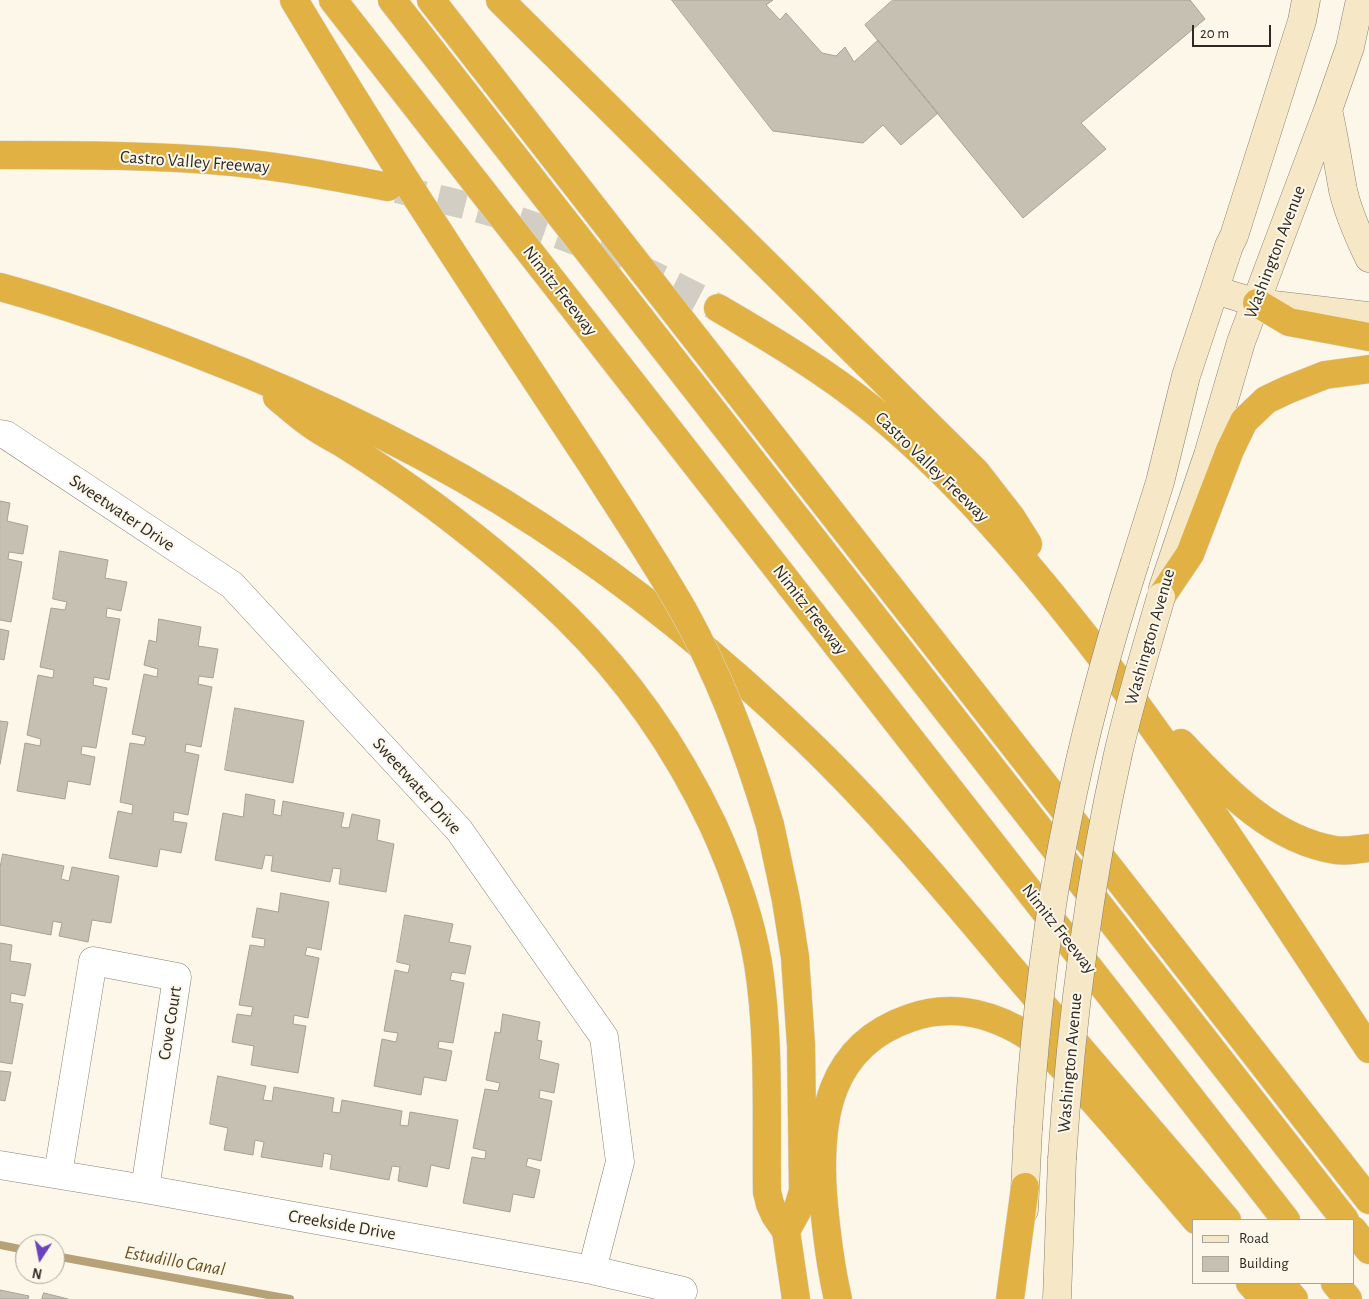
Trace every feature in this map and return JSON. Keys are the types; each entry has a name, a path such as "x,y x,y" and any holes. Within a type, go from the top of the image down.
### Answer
{"highway":[{"path":"294,0 482,299 594,468 666,582 701,646 740,732 770,825 781,872 792,929 798,986 801,1045 803,1192 797,1211 786,1231"},
{"name":"Nimitz Freeway","path":"333,0 1285,1219"},
{"path":"392,0 1344,1219"},
{"path":"431,0 1369,1200"},
{"path":"500,0 976,472 1011,517 1071,619"},
{"name":"Castro Valley Freeway","path":"0,155 120,155 235,163 388,187"},
{"path":"0,287 130,328 246,372 393,441 493,496 589,559 664,615 725,665 808,742 889,825 1226,1219"},
{"path":"1257,303 1289,322 1369,338"},
{"name":"Castro Valley Freeway","path":"718,308 826,375 872,409 916,448 998,530 1109,668"},
{"path":"1161,597 1190,554 1230,450 1244,421 1266,400 1286,390 1325,375 1369,369"},
{"path":"246,372 313,426 372,462 435,506 524,578 566,617 605,659 641,705 673,751 701,801 725,853 736,880 752,935 758,962 764,1020 767,1192 775,1215 786,1231 796,1299"},
{"path":"1109,668 1226,789 1266,822 1286,834 1319,846 1337,850 1369,848"},
{"path":"1109,668 1208,806 1369,1049"},
{"path":"838,1299 827,1233 822,1177 823,1134 827,1109 840,1076 855,1054 892,1025 920,1015 949,1011 972,1013 1000,1021 1027,1036 1041,1047 1077,1083 1195,1219"},
{"path":"1010,1299 1025,1187"},
{"path":"1354,1231 1369,1250"},
{"path":"1251,1284 1264,1299"},
{"path":"1281,1284 1294,1299"},
{"path":"1336,1284 1348,1299"}],"main road":[{"name":"Washington Avenue","path":"1023,1299 1028,1129 1043,971 1067,822 1104,664 1164,467 1186,376 1234,236 1302,21 1306,0"},
{"name":"Washington Avenue","path":"1057,1299 1062,1159 1073,1017 1096,861 1118,753 1161,597 1208,455 1241,342 1350,47 1360,0"},
{"path":"1328,110 1339,157 1344,191 1360,239 1369,258"},
{"path":"1215,290 1257,303 1369,316"}],"street":[{"name":"Sweetwater Drive","path":"0,434 6,435 232,585 452,822 464,838 604,1037 620,1162 592,1270"},
{"name":"Cove Court","path":"58,1174 93,961 177,977 145,1189"},
{"name":"Creekside Drive","path":"0,1165 145,1189 592,1270 683,1291"}],"building":[{"path":"672,0 773,0 766,5 780,20 786,13 822,53 836,56 845,47 854,62 878,40 938,113 901,145 883,125 863,143 773,131"},
{"path":"893,0 1190,0 1205,19 1081,123 1106,149 1023,218 865,25"},
{"path":"0,501 10,503 7,521 28,526 23,554 9,552 8,559 22,562 11,622 0,620"},
{"path":"60,551 108,560 105,578 127,582 121,611 107,608 106,617 120,619 109,680 94,677 93,685 107,688 96,748 82,746 81,754 95,757 90,785 68,781 65,799 17,791 25,743 40,746 41,739 27,735 38,675 53,678 54,670 40,667 51,608 65,610 67,602 53,599"},
{"path":"159,619 201,627 198,646 218,649 213,678 199,676 198,684 212,687 201,747 186,744 185,752 199,755 188,815 174,812 173,821 187,823 181,853 160,849 157,867 109,858 118,811 132,814 133,805 120,802 130,743 144,745 146,737 132,734 144,674 157,677 158,669 144,665 149,640 156,642"},
{"path":"0,629 9,631 4,660 0,659"},
{"path":"235,708 304,721 293,783 225,770"},
{"path":"0,721 8,722 0,764"},
{"path":"246,794 275,800 273,814 281,816 283,801 344,813 341,827 349,828 352,814 380,820 377,840 394,844 386,892 339,884 341,869 333,868 330,882 271,871 273,856 265,855 262,869 215,860 223,813 243,817"},
{"path":"3,854 64,866 61,879 69,881 72,867 119,876 111,923 92,920 88,942 59,936 62,923 53,921 51,935 0,925 0,868"},
{"path":"281,893 329,902 321,950 307,947 305,955 319,958 308,1018 294,1015 293,1024 306,1026 298,1073 251,1065 254,1046 232,1042 237,1014 251,1016 253,1007 239,1005 250,945 264,947 265,939 252,937 257,908 278,912"},
{"path":"405,915 453,924 449,942 471,946 465,974 452,972 450,980 464,983 453,1043 439,1041 438,1048 452,1051 446,1081 424,1077 421,1095 374,1086 382,1039 396,1042 398,1033 384,1031 395,970 408,973 410,965 397,962"},
{"path":"0,943 12,945 10,961 31,964 25,996 11,993 10,1002 23,1004 12,1064 0,1062"},
{"path":"503,1014 540,1022 537,1040 542,1041 539,1059 559,1064 554,1093 540,1090 539,1098 552,1101 541,1161 528,1158 526,1166 540,1170 534,1198 513,1194 510,1212 463,1203 472,1157 485,1159 486,1151 473,1148 485,1089 498,1091 500,1083 486,1080 495,1032 500,1033"},
{"path":"0,1071 11,1072 5,1101 0,1100"},
{"path":"218,1076 266,1086 263,1100 272,1101 274,1087 334,1098 332,1112 340,1113 342,1100 402,1111 400,1125 408,1126 410,1112 458,1120 449,1169 431,1165 427,1187 398,1181 400,1167 392,1166 389,1180 330,1169 332,1155 324,1153 322,1167 261,1157 264,1142 255,1140 253,1155 224,1150 228,1128 210,1124"},
{"path":"0,1290 29,1296 28,1299 0,1299"},
{"path":"44,1293 68,1299 42,1299"}],"waterway":[{"name":"Estudillo Canal","path":"0,1245 15,1248"},
{"name":"Estudillo Canal","path":"65,1258 290,1299"}],"tunnel":[{"path":"397,189 485,210 554,233 610,255 718,308"}]}
